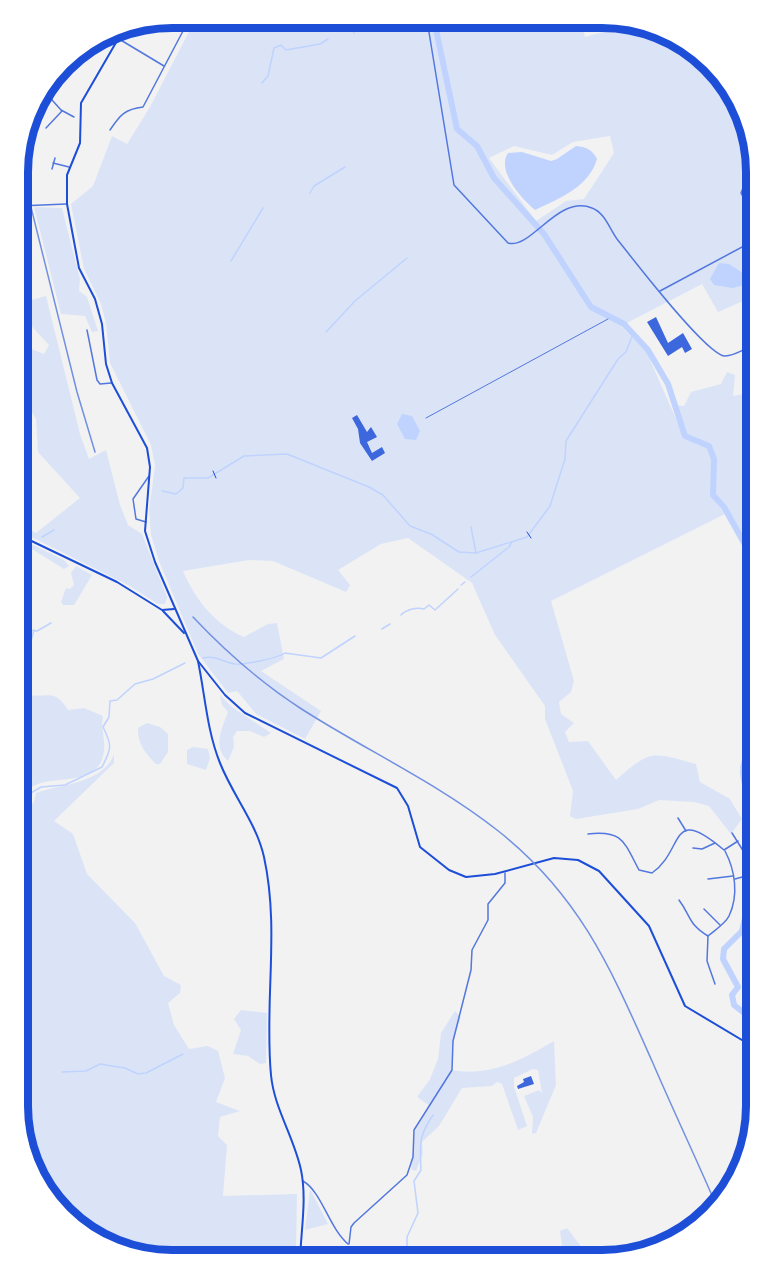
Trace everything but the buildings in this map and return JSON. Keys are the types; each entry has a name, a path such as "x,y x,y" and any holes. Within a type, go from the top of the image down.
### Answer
{"main road":[{"path":"118,39 81,103 80,143 66,182 67,204 80,268 95,299 102,324 103,348 112,383 144,440 150,475 146,531 155,562 198,662 214,748 221,766 251,819 265,858 272,935 273,970 268,1034 272,1085 293,1144 303,1181 300,1250"},
{"path":"28,539 117,582 162,610 186,635"},
{"path":"162,610 174,609"},
{"path":"198,662 225,695 245,713 397,788 408,807 420,847 449,870 466,877 505,871 554,858 578,860 599,870 650,926 685,1006 746,1042"}],"street":[{"path":"428,28 454,185 508,243 519,243 536,229 576,206 592,208 605,218 615,237 690,328 720,354 728,356 746,348"},
{"path":"110,130 122,112 129,108 143,107 183,31"},
{"path":"118,39 165,66"},
{"path":"50,97 62,111 74,117"},
{"path":"46,128 62,111"},
{"path":"52,169 54,158"},
{"path":"53,163 70,168"},
{"path":"746,187 741,193 746,202"},
{"path":"28,206 67,204"},
{"path":"659,291 746,245"},
{"path":"87,330 97,380 105,384 112,383"},
{"path":"146,522 136,519 133,499 150,475"},
{"path":"678,818 686,831"},
{"path":"588,834 604,832 617,836 627,844 639,870 652,873 667,860 676,838 686,831 704,832 724,850 734,878 729,917 708,936 707,961 715,984"},
{"path":"732,833 746,857"},
{"path":"724,850 738,841"},
{"path":"693,848 702,849 716,843"},
{"path":"303,1181 311,1187 335,1230 349,1244 351,1227 354,1222 407,1175 413,1157 414,1130 452,1070 453,1041 471,970 472,950 488,920 488,904 505,883 505,871"},
{"path":"708,879 746,875"},
{"path":"679,900 688,920 708,936"},
{"path":"704,909 721,925"}],"lane":[{"path":"426,418 608,319"}],"path":[{"path":"213,471 216,478"},
{"path":"528,532 531,538"}],"shaded area":[{"path":"191,28 583,28 585,37 613,29 622,30 658,39 675,48 690,58 717,85 736,117 744,144 746,300 718,312 702,284 621,326 647,353 684,437 707,447 712,459 712,496 725,514 551,601 574,681 571,692 559,702 561,714 574,723 565,732 569,742 588,741 616,780 637,763 652,756 669,757 696,764 700,782 730,799 742,819 731,834 709,806 694,802 659,800 638,809 576,819 570,816 573,791 545,719 545,706 495,635 472,583 408,538 381,544 338,570 350,585 346,592 273,561 249,560 183,571 207,610 233,632 244,637 268,624 277,623 284,659 261,671 321,711 305,739 256,714 237,691 228,693 198,654 159,561 151,535 149,510 155,466 151,445 110,363 106,323 101,304 84,269 71,204 93,186 112,136 127,144 150,107","holes":["610,136 614,153 584,199 566,201 536,221 489,158 514,146 552,155 573,142"]},
{"path":"34,207 62,208 80,279 79,291 87,297 98,331 92,332 85,316 61,314"},
{"path":"46,296 80,434 89,459 106,450 120,505 128,525 142,534 167,597 165,604 158,604 128,585 28,535 28,529 36,533 80,498 38,452 36,419 28,406 28,347 44,354 49,345 28,322 28,301"},
{"path":"727,372 735,375 733,396 744,394 746,400 746,540 728,510 715,494 716,458 710,445 687,434 675,405 684,406 691,392 721,384"},
{"path":"28,542 64,560 69,566 64,569 28,547"},
{"path":"76,566 92,575 74,605 63,605 61,602 66,588 70,589 74,585 71,573"},
{"path":"28,694 53,696 58,698 68,710 84,708 103,716 104,746 99,766 91,773 38,784 28,792"},
{"path":"220,695 232,707 271,733 264,737 250,731 237,731 233,737 234,747 228,761 223,756 219,744 228,712 222,705"},
{"path":"147,723 160,727 168,734 168,752 160,764 156,764 149,756 139,739 138,728"},
{"path":"193,747 208,749 210,758 206,770 187,764 187,750"},
{"path":"114,754 114,763 54,821 73,834 87,874 135,923 164,976 181,985 180,993 168,1003 174,1025 189,1049 208,1046 218,1051 225,1078 216,1102 240,1111 220,1117 218,1136 227,1145 223,1196 297,1194 296,1250 153,1249 117,1240 85,1221 71,1208 58,1194 39,1162 31,1135 28,1107 28,808 34,802 36,793 91,777 108,764"},
{"path":"241,1010 267,1013 266,1063 260,1064 248,1056 233,1054 241,1030 234,1019"},
{"path":"455,1011 461,1017 453,1041 452,1070 466,1072 493,1069 530,1055 554,1041 556,1085 536,1133 532,1134 533,1117 524,1096 539,1090 542,1093 538,1070 533,1069 514,1078 514,1087 527,1126 518,1130 502,1084 497,1082 492,1086 462,1088 439,1126 422,1142 423,1154 416,1171 411,1169 415,1131 430,1106 417,1097 430,1079 438,1059 441,1033"},
{"path":"310,1189 328,1224 305,1230"},
{"path":"567,1228 584,1250 563,1250 560,1231"}],"water":[{"path":"576,146 593,153 597,159 593,169 572,190 535,210 518,192 508,176 505,160 508,153 522,152 551,161"},
{"path":"719,263 729,264 746,275 746,285 733,288 714,285 710,279"},
{"path":"402,414 412,416 420,431 416,440 405,439 397,424"}],"waterway":[{"path":"353,28 354,33"},
{"path":"436,28 457,129 477,146 494,178 544,234 591,307 624,324 648,350 668,384 685,436 709,446 714,459 713,495 724,507 746,546"},
{"path":"262,83 268,76 274,48 281,45 286,50 320,44 328,39"},
{"path":"310,193 314,186 345,167"},
{"path":"231,261 263,208"},
{"path":"326,332 355,301 407,258"},
{"path":"471,527 476,553 527,537 550,506 565,459 566,441 618,359 626,352 633,334"},
{"path":"162,491 176,494 183,488 184,478 208,478 244,456 287,454 369,487 383,495 410,526 431,534 459,552 476,553"},
{"path":"42,537 54,530"},
{"path":"471,577 509,547 512,542"},
{"path":"461,585 465,582"},
{"path":"401,615 406,611 424,609 429,605 435,610 458,589"},
{"path":"28,630 37,631 51,623"},
{"path":"382,629 390,624"},
{"path":"28,645 34,630"},
{"path":"203,658 212,657 235,664 268,659 285,653 321,658 355,636"},
{"path":"28,798 41,787 65,785 102,767 110,747 103,727 109,717 110,701 117,700 135,684 153,679 185,663"},
{"path":"746,757 743,768 746,788"},
{"path":"746,914 742,931 724,949 723,959 738,987 732,995 734,1005 746,1014"},
{"path":"62,1072 86,1071 100,1064 125,1068 138,1074 146,1073 183,1054"},
{"path":"407,1250 407,1237 418,1213 414,1181 421,1170 422,1135 433,1115"}],"railway":[{"path":"28,195 77,392 95,452"},
{"path":"193,617 271,688 300,708 425,781 474,813 526,855 550,881 572,907 607,965 713,1198"}]}
